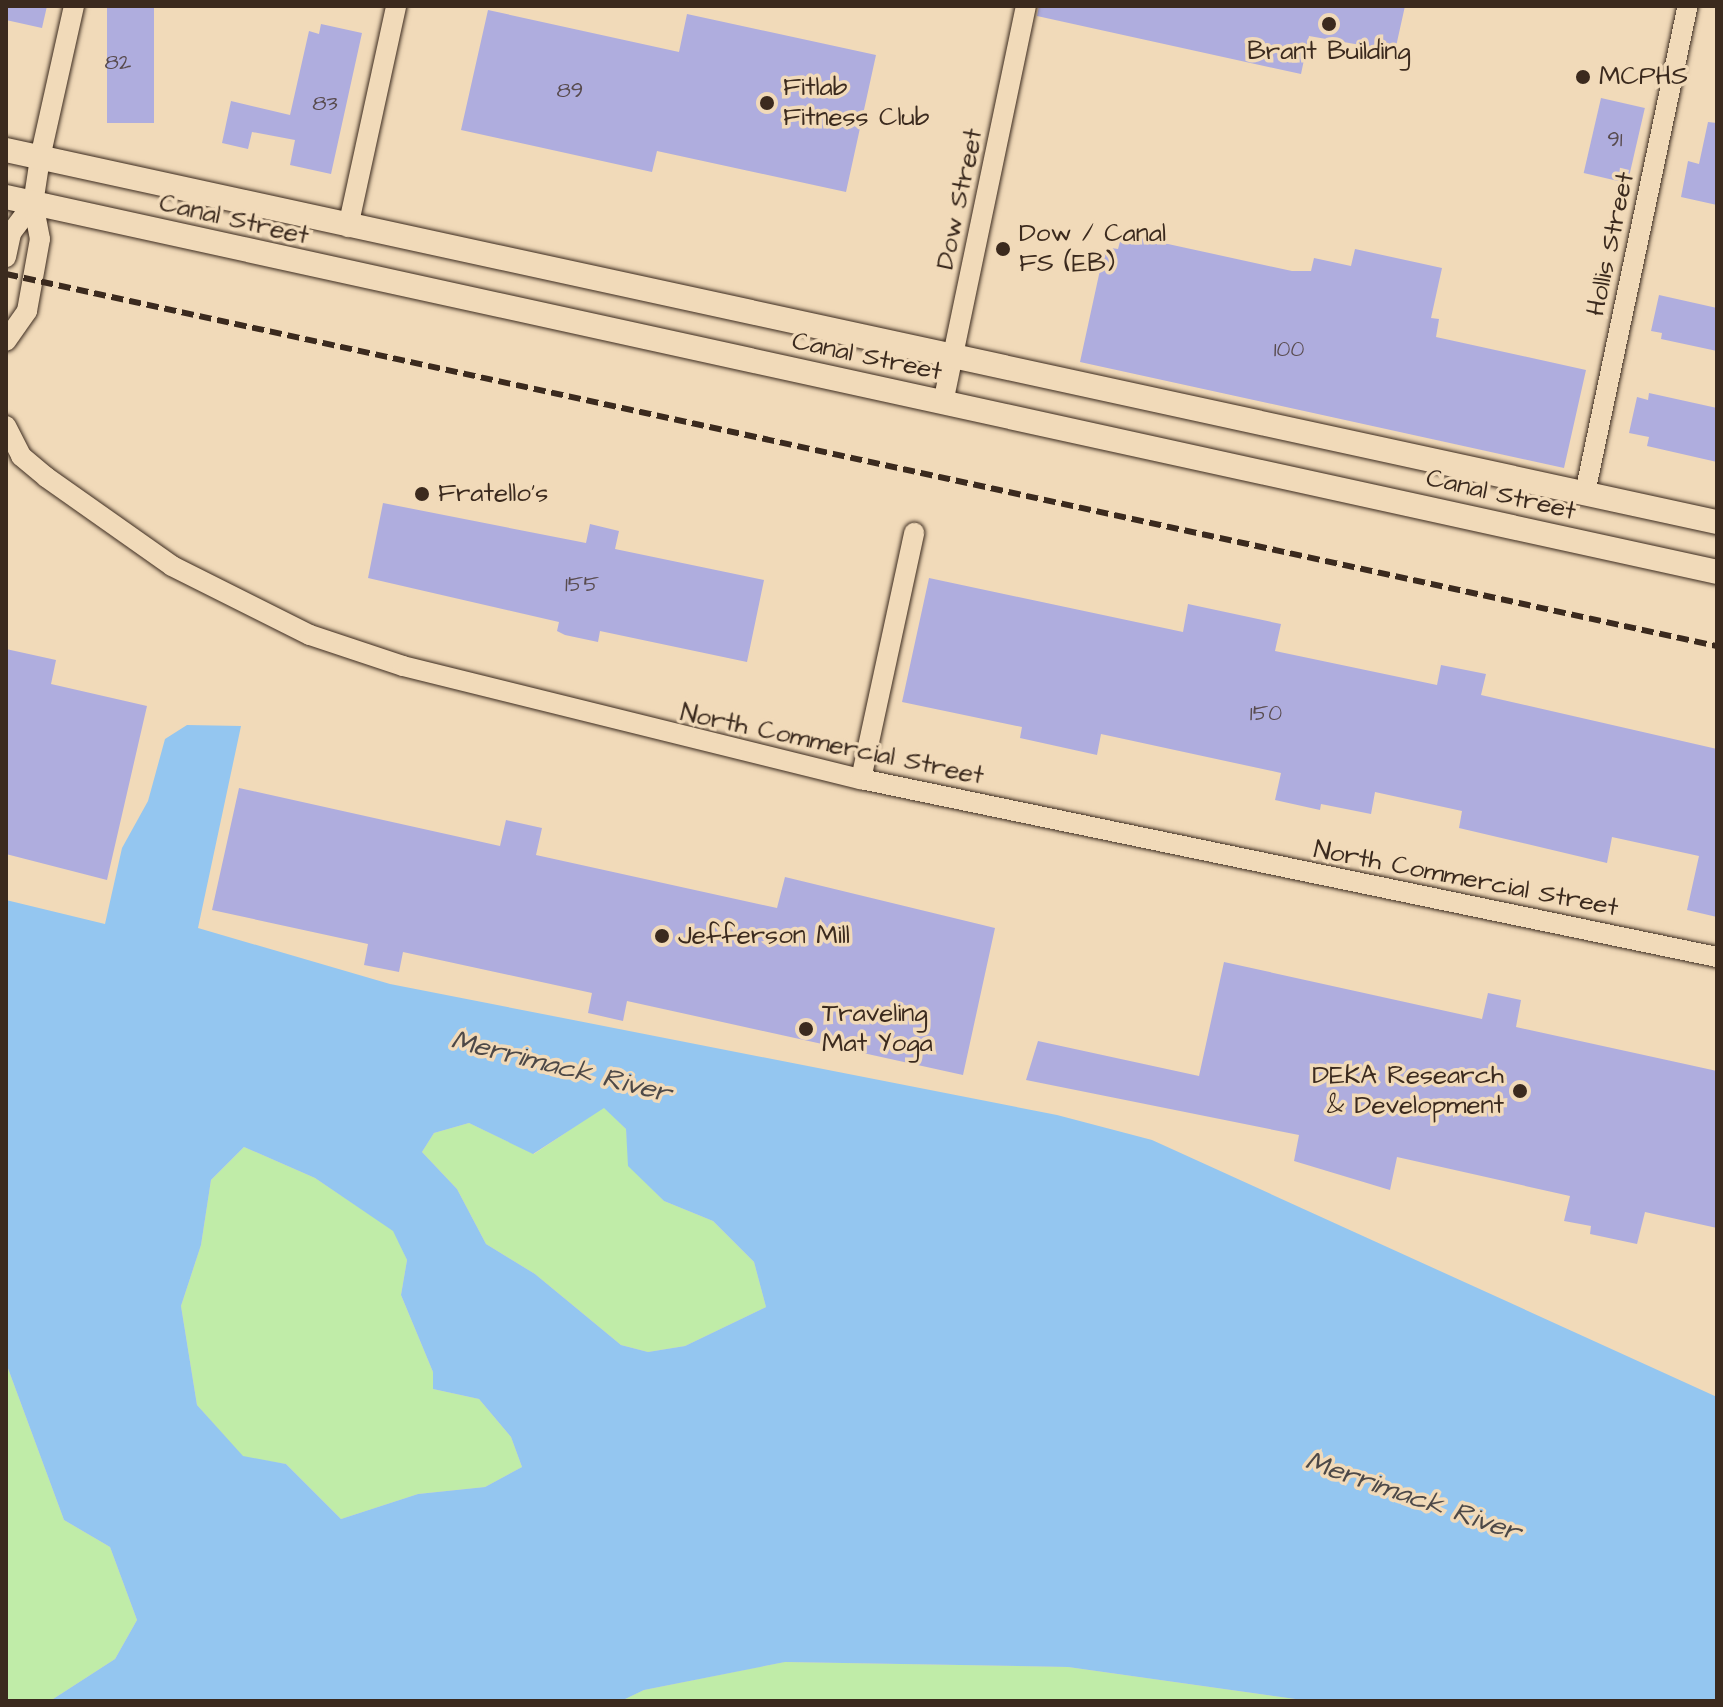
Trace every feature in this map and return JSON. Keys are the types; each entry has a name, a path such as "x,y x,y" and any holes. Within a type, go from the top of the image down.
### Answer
{"street":[{"path":"6,341 27,311 40,239 33,204 40,158 74,6"},
{"path":"348,227 396,6"},
{"name":"Dow Street","path":"943,403 1026,6"},
{"name":"Hollis Street","path":"1585,493 1688,6"},
{"name":"Canal Street","path":"6,150 348,227 954,353 1717,522"},
{"name":"Canal Street","path":"6,197 1717,572"},
{"path":"6,257 11,233 33,204"},
{"name":"North Commercial Street","path":"6,426 21,456 93,514 235,601 310,635 485,690 861,779 1717,957"},
{"path":"861,779 914,533"}],"green space":[{"path":"604,1107 626,1129 629,1166 664,1201 713,1221 754,1262 766,1307 685,1346 648,1352 621,1345 535,1274 486,1244 457,1189 422,1152 434,1133 469,1123 534,1154"},
{"path":"244,1147 315,1178 394,1231 407,1260 401,1295 433,1372 433,1389 479,1399 511,1437 522,1467 485,1487 418,1494 341,1519 286,1464 243,1457 197,1405 181,1306 201,1245 211,1180"},
{"path":"6,1363 64,1520 110,1547 137,1620 115,1659 50,1701 6,1701"},
{"path":"784,1662 1068,1667 1310,1701 621,1701 644,1690"}],"water":[{"name":"Merrimack River","path":"187,725 241,726 198,928 390,984 1057,1115 1152,1140 1717,1397 1717,1701 1310,1701 1068,1667 785,1662 644,1690 621,1701 50,1701 115,1659 137,1620 110,1547 64,1520 6,1363 6,900 105,924 122,848 148,801 165,739","holes":["604,1108 626,1129 628,1166 664,1201 713,1221 754,1262 766,1307 685,1346 648,1352 621,1345 535,1274 486,1244 457,1189 422,1152 434,1133 469,1123 533,1154","244,1147 315,1178 393,1231 407,1260 401,1295 433,1372 433,1389 479,1399 511,1437 522,1467 485,1487 418,1494 341,1519 286,1464 243,1456 197,1405 181,1306 201,1245 211,1180"]}],"building":[{"path":"6,6 47,6 42,28 6,20"},
{"path":"107,6 154,6 154,123 107,123"},
{"path":"1039,6 1405,6 1395,51 1309,36 1301,74 1037,16"},
{"path":"488,10 679,52 687,14 876,55 846,192 657,151 652,172 461,130"},
{"path":"321,24 362,33 331,174 290,165 295,140 252,132 248,149 222,143 231,101 290,115 309,31 319,34"},
{"path":"1601,98 1645,108 1628,183 1584,173"},
{"path":"1708,122 1717,123 1717,205 1681,197 1688,161 1699,164"},
{"path":"1122,234 1292,271 1311,271 1314,258 1351,266 1355,249 1442,268 1431,318 1439,319 1436,337 1586,370 1564,468 1080,362 1105,247 1118,249"},
{"path":"1659,295 1717,308 1717,351 1661,339 1662,333 1651,331"},
{"path":"1649,393 1717,408 1717,462 1647,446 1649,437 1629,433 1637,397 1648,400"},
{"path":"383,503 586,543 590,524 619,531 615,549 764,580 747,662 600,631 598,642 565,635 557,631 559,622 368,578"},
{"path":"929,578 1183,632 1188,604 1281,624 1275,651 1437,685 1441,665 1486,674 1481,695 1717,749 1717,917 1687,910 1699,856 1612,837 1607,863 1459,828 1462,811 1375,792 1371,814 1321,804 1320,810 1275,800 1281,773 1101,734 1097,755 1020,738 1022,727 902,702"},
{"path":"6,649 56,660 51,684 147,706 107,880 6,854"},
{"name":"Jefferson Mill","path":"239,788 500,846 506,820 542,828 536,855 777,908 785,877 995,928 963,1075 627,1001 623,1021 588,1013 592,993 403,952 399,972 364,965 368,944 212,910"},
{"path":"1224,962 1482,1019 1488,993 1521,1000 1516,1027 1717,1071 1717,1228 1645,1212 1637,1244 1590,1234 1591,1226 1564,1221 1570,1196 1397,1157 1390,1190 1294,1161 1299,1135 1026,1080 1038,1041 1199,1076"}],"railway":[{"path":"6,274 1717,646"}],"place":[{"name":"Brant Building","path":"1329,24"},
{"name":"MCPHS","path":"1583,77"},
{"name":"Fitlab Fitness Club","path":"767,103"},
{"name":"Dow / Canal FS (EB)","path":"1003,249"},
{"name":"Fratello's","path":"422,494"},
{"name":"Jefferson Mill","path":"662,936"},
{"name":"Traveling Mat Yoga","path":"806,1029"},
{"name":"DEKA Research & Development","path":"1520,1091"}]}
